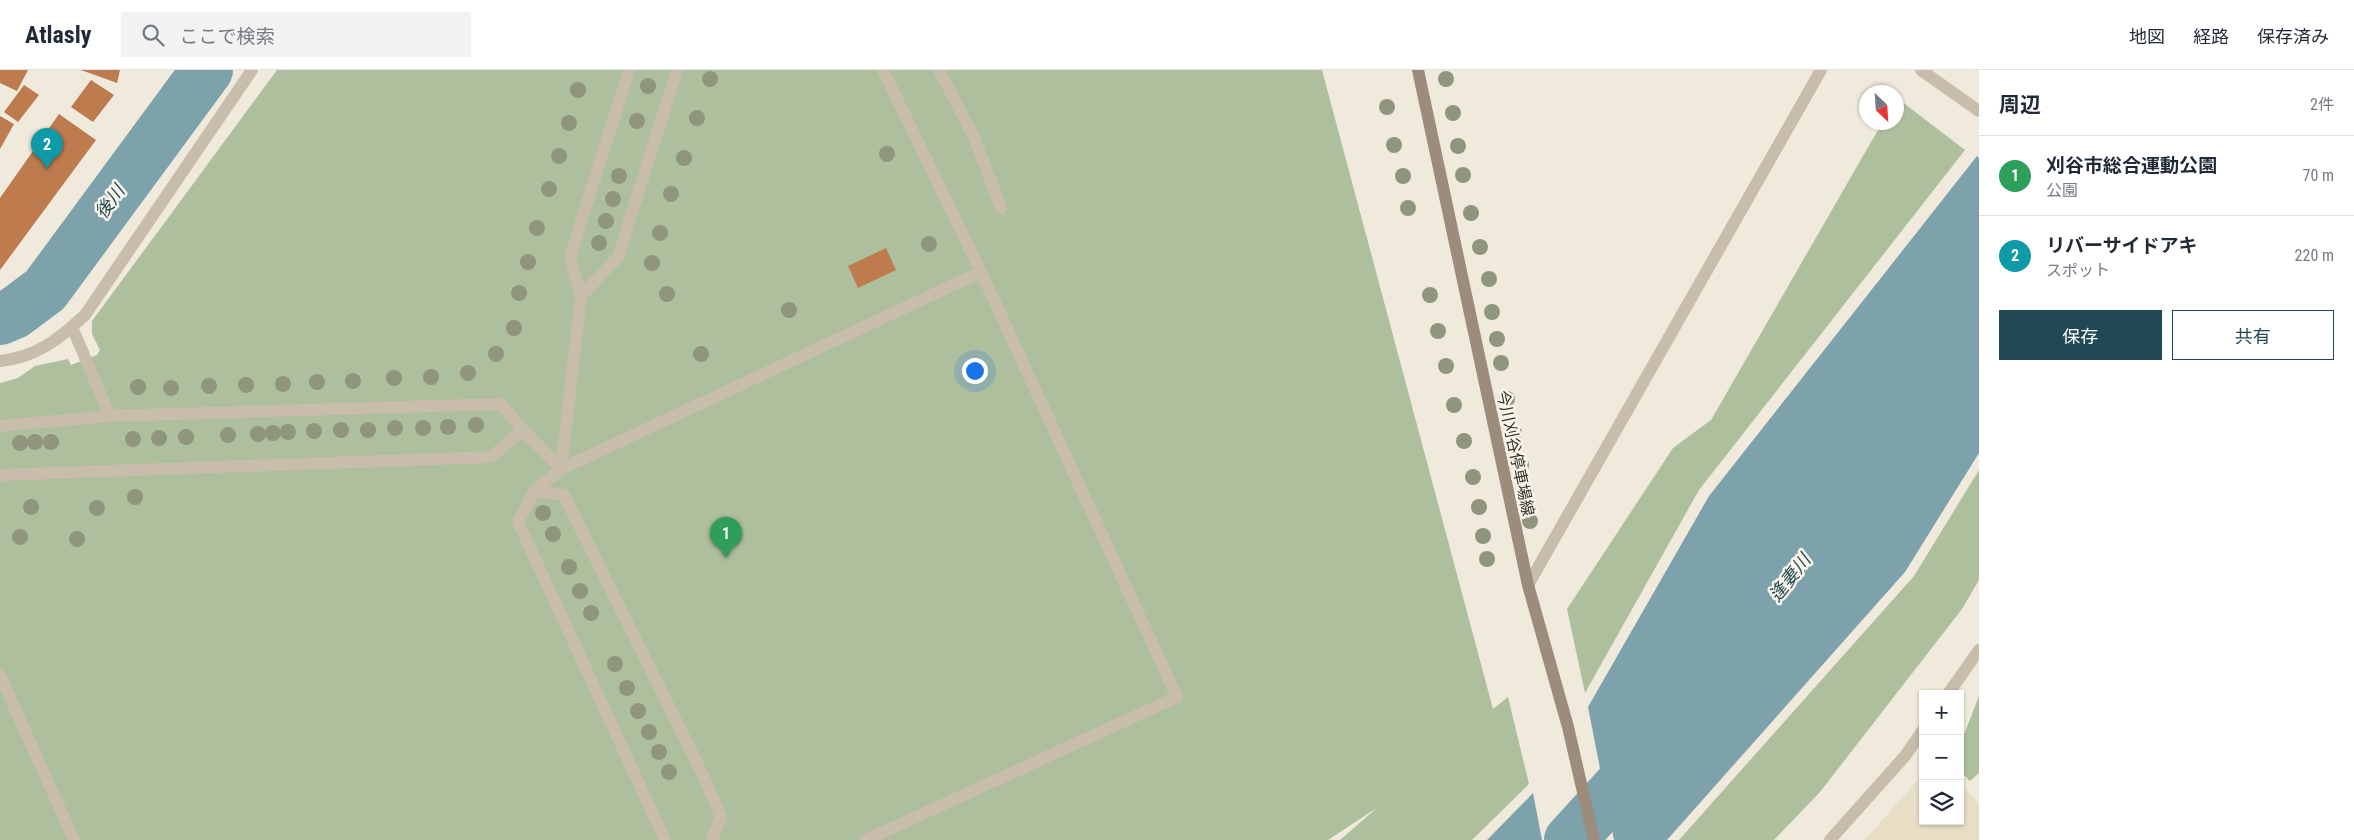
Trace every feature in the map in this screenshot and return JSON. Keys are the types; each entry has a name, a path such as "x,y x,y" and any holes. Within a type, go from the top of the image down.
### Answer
{"main road":[{"name":"今川刈谷停車場線","path":"1418,70 1528,585 1568,727 1594,840"}],"street":[{"path":"0,361 16,359 53,344 85,315 252,70"},
{"path":"561,469 582,296 570,257 629,70"},
{"path":"582,296 618,257 677,70"},
{"path":"866,840 1177,697 981,272 883,70"},
{"path":"939,70 974,137 1001,208"},
{"path":"1528,585 1821,70"},
{"path":"1921,70 1979,110"},
{"path":"666,840 518,522 534,491 561,469 981,272"},
{"path":"72,327 110,416"},
{"path":"0,426 110,416 501,404 561,469"},
{"path":"0,475 491,457 523,430"},
{"path":"534,491 564,495 697,764 721,817 712,840"},
{"path":"1951,690 1979,650"},
{"path":"0,675 74,840"},
{"path":"1830,840 1905,756 1920,735"}],"green space":[{"path":"277,70 1322,70 1493,709 1508,697 1529,784 1472,840 1340,840 1378,807 1328,840 0,840 0,383 18,378 35,366 68,359 71,365 97,355 100,350 92,334 92,321"},
{"path":"1904,103 1965,150 1699,490 1585,693 1567,609 1673,448 1711,420 1878,130 1904,130"},
{"path":"1979,470 1979,580 1962,609 1820,792 1774,840 1679,840 1914,576"},
{"path":"1979,696 1979,773 1970,781 1964,775 1964,735"}],"shaded area":[{"path":"1919,779 1919,825 1964,825 1964,788 1979,803 1979,840 1865,840"}],"water":[{"path":"1977,156 1979,158 1979,453 1905,572 1667,840 1614,840 1588,707 1709,496"},
{"path":"1533,793 1542,840 1487,840"}],"building":[{"path":"0,70 28,70 17,91 0,83"},
{"path":"81,70 120,70 117,83"},
{"path":"91,80 114,95 93,122 71,107"},
{"path":"24,85 39,95 18,122 4,112"},
{"path":"59,114 96,140 0,270 0,198"},
{"path":"0,116 14,124 0,149"},
{"path":"886,248 896,270 858,288 848,266"}],"waterway":[{"name":"後川","path":"0,319 14,313 45,290 207,70"},
{"name":"逢妻川","path":"1570,840 1655,747"}],"place":[{"name":"リバーサイドアキ","path":"47,169"},
{"name":"刈谷市総合運動公園","path":"726,558"}]}
